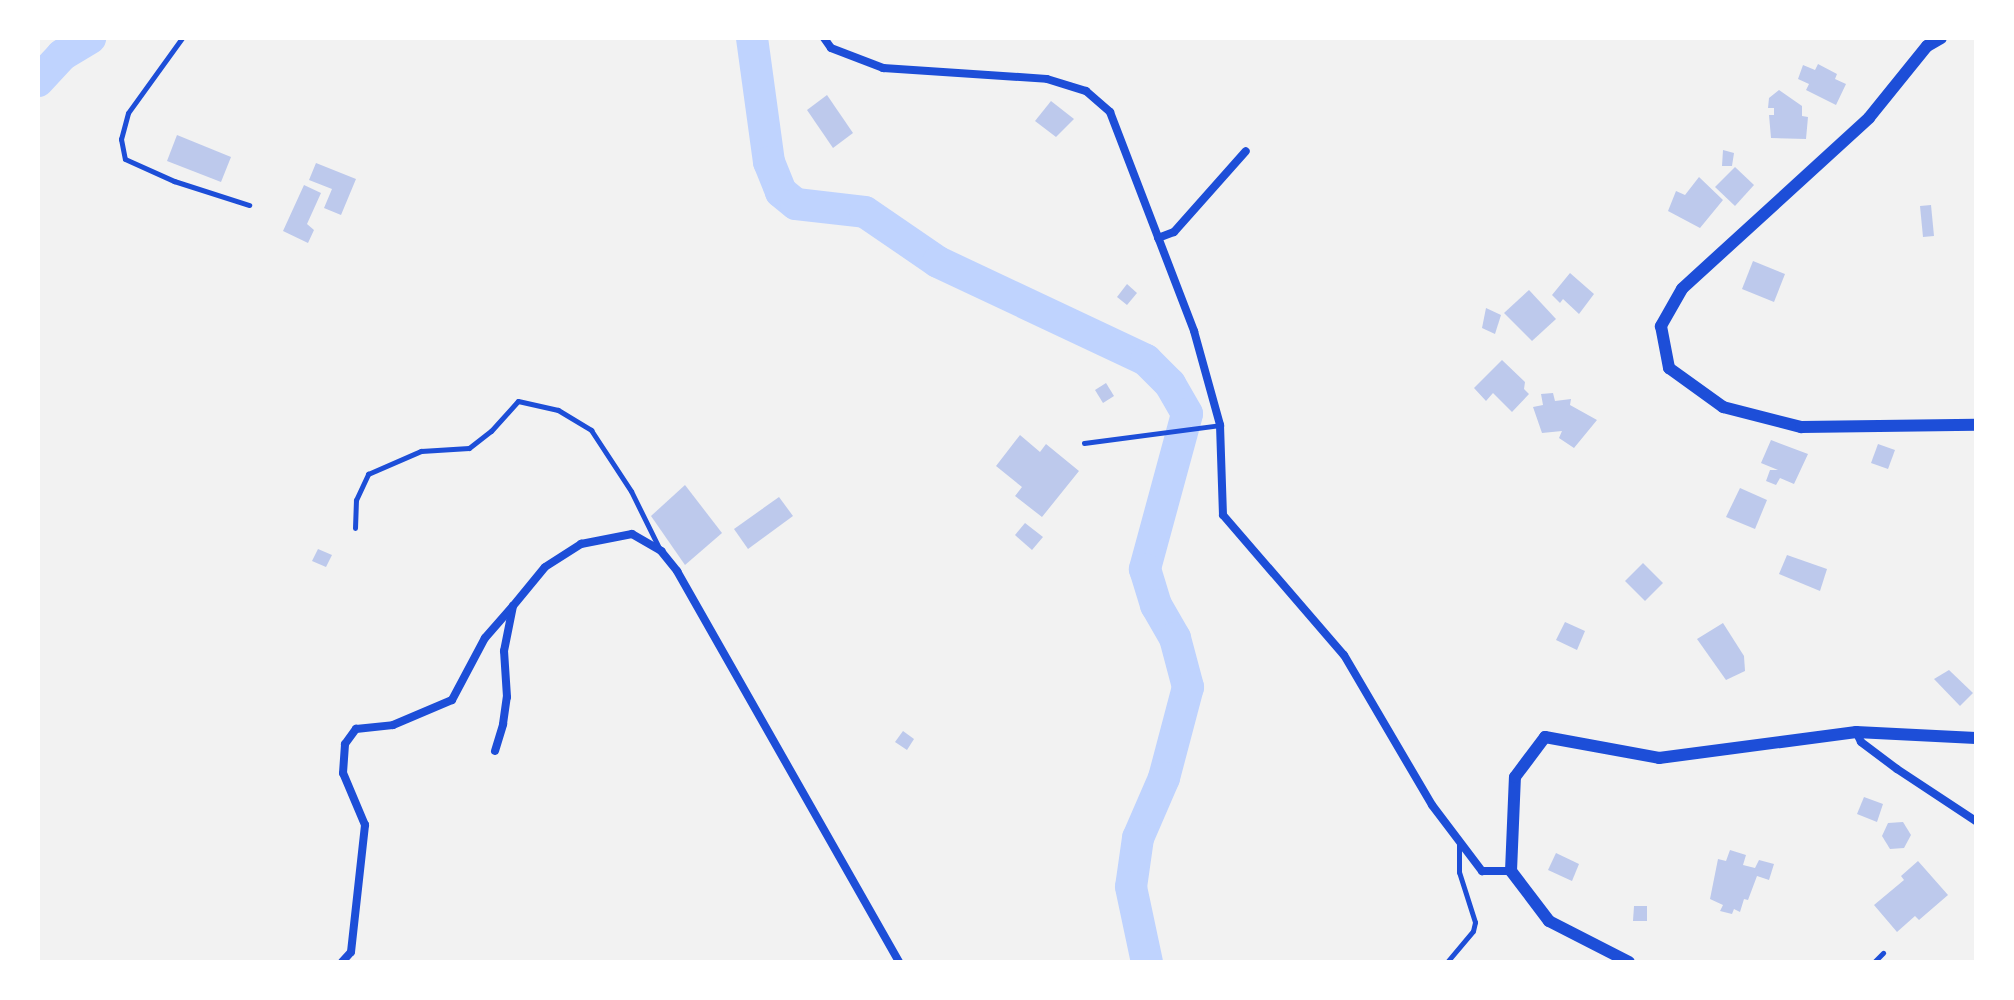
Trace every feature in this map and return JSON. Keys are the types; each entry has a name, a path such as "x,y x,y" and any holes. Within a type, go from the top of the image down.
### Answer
{"street":[{"path":"824,38 831,48 883,68 1047,79 1086,91 1110,112 1194,331 1220,425 1223,515 1344,655 1432,805 1482,871 1511,871"},
{"path":"1941,38 1927,46 1869,118 1682,289 1661,326 1669,368 1723,407 1801,427 1976,425"},
{"path":"1158,238 1174,232 1246,151"},
{"path":"342,962 351,952 365,825 343,773 345,744 356,729 393,725 452,700 485,638 545,567 581,544 632,534 661,551 677,571 899,962"},
{"path":"495,751 507,697 504,651 513,606"},
{"path":"1856,732 1861,742 1885,760 1976,821"},
{"path":"1629,962 1549,921 1511,871 1515,777 1545,737 1659,758 1856,732 1976,738"}],"lane":[{"path":"182,38 128,113 121,139 125,159 174,181 249,205"},
{"path":"355,528 356,500 368,474 421,451 469,448 491,431 518,401 558,410 591,430 631,491 661,551"},
{"path":"1084,443 1220,425"},
{"path":"1447,962 1473,931 1475,922 1459,872 1459,840"},
{"path":"1874,962 1883,953"}],"building":[{"path":"1818,64 1837,74 1835,79 1846,84 1836,105 1806,90 1809,84 1798,79 1803,65 1815,70"},
{"path":"1779,90 1802,106 1802,116 1808,117 1806,139 1771,138 1769,115 1774,115 1774,108 1768,108 1769,98"},
{"path":"827,95 853,133 833,148 807,110"},
{"path":"1051,101 1074,119 1056,137 1035,121"},
{"path":"177,135 231,157 221,182 167,161"},
{"path":"1723,150 1734,153 1732,166 1722,166"},
{"path":"316,163 356,179 341,215 324,208 332,189 309,180"},
{"path":"1735,167 1754,185 1735,206 1715,187"},
{"path":"1699,177 1723,200 1700,228 1668,211 1676,191 1685,195"},
{"path":"304,185 321,193 307,224 314,230 308,243 283,231"},
{"path":"1931,205 1934,236 1923,237 1920,206"},
{"path":"1753,261 1785,274 1774,302 1742,289"},
{"path":"1570,273 1594,294 1579,314 1563,299 1560,303 1552,295"},
{"path":"1127,284 1137,293 1127,305 1117,297"},
{"path":"1529,290 1556,319 1532,341 1504,313"},
{"path":"1486,308 1501,315 1495,334 1482,328"},
{"path":"1502,360 1525,382 1524,389 1529,394 1512,412 1493,393 1486,401 1474,388"},
{"path":"1106,383 1114,396 1103,403 1095,390"},
{"path":"1553,393 1555,401 1571,399 1570,405 1597,420 1574,448 1559,438 1562,431 1542,433 1533,407 1543,405 1541,394"},
{"path":"1020,435 1040,452 1046,444 1079,471 1042,517 1015,496 1022,487 996,466"},
{"path":"1771,440 1808,454 1794,484 1780,478 1776,485 1766,481 1770,470 1778,470 1761,463"},
{"path":"1878,444 1895,450 1888,469 1871,463"},
{"path":"685,485 722,533 685,565 651,516"},
{"path":"1740,488 1767,500 1755,529 1726,517"},
{"path":"779,497 793,516 748,549 734,529"},
{"path":"1025,523 1043,537 1032,550 1015,535"},
{"path":"318,549 332,555 326,567 312,561"},
{"path":"1787,555 1827,569 1820,591 1779,574"},
{"path":"1643,563 1663,583 1645,601 1625,581"},
{"path":"1565,622 1585,631 1577,650 1556,640"},
{"path":"1723,623 1744,656 1745,671 1726,680 1697,639"},
{"path":"1949,670 1973,693 1960,706 1934,679"},
{"path":"903,731 914,739 907,750 895,742"},
{"path":"1864,797 1883,804 1877,822 1857,814"},
{"path":"1903,822 1911,835 1904,848 1890,849 1882,836 1888,823"},
{"path":"1730,850 1746,855 1743,865 1755,868 1759,860 1774,864 1769,880 1757,876 1748,900 1744,899 1740,912 1734,909 1732,914 1720,911 1723,905 1710,899 1718,859 1726,861"},
{"path":"1556,853 1579,864 1572,881 1548,870"},
{"path":"1918,861 1948,895 1919,920 1915,916 1897,932 1874,905 1904,880 1901,876"},
{"path":"1634,906 1647,906 1647,921 1633,921"}],"waterway":[{"path":"38,81 62,55 90,38"},
{"path":"752,38 769,162 781,192 796,204 865,212 938,262 1146,360 1170,384 1187,414 1145,569 1156,605 1175,638 1188,687 1164,778 1138,838 1131,887 1147,962"}]}
